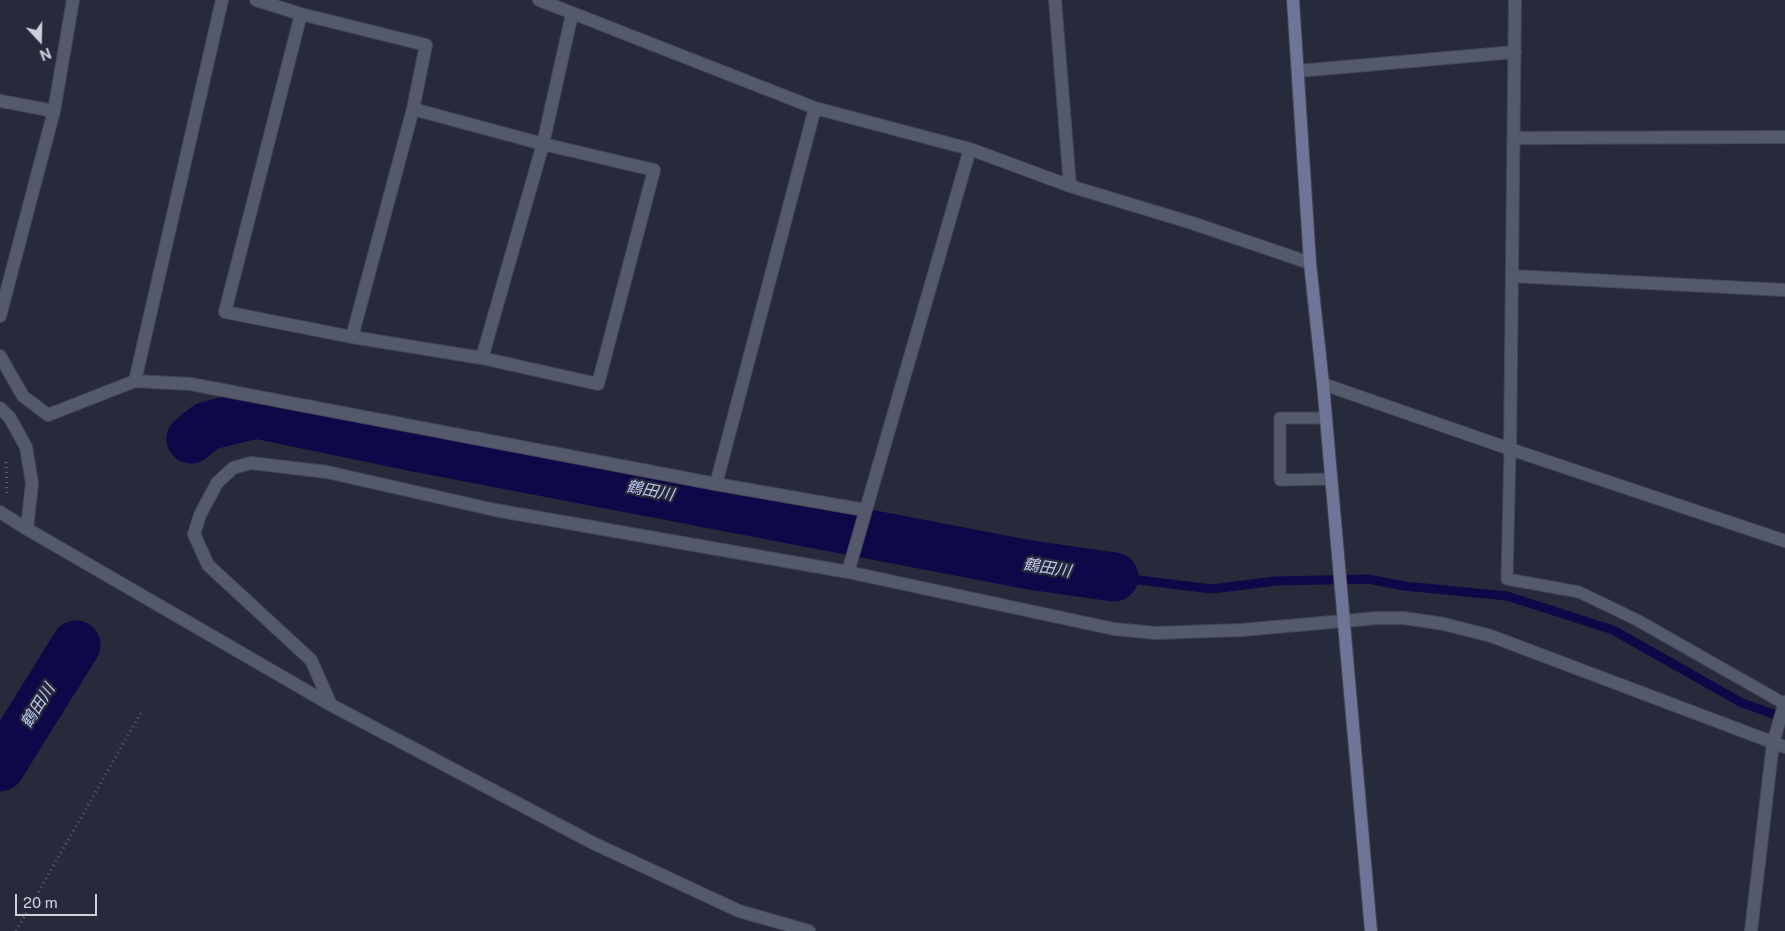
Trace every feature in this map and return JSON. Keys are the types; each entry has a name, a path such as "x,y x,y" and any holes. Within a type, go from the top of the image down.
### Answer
{"street":[{"path":"0,316 54,111 73,0"},
{"path":"136,381 222,0"},
{"path":"256,0 301,14 426,45 413,110 352,337"},
{"path":"539,0 815,108 970,149 1070,186 1192,223 1310,263"},
{"path":"1055,0 1070,186"},
{"path":"1293,0 1310,263 1323,384 1371,931"},
{"path":"1510,449 1515,0"},
{"path":"301,14 225,312 352,337 482,358 598,384 654,170 542,144 413,110"},
{"path":"482,358 542,144 572,14"},
{"path":"1298,71 1515,52"},
{"path":"0,101 54,111"},
{"path":"716,484 815,108"},
{"path":"1514,138 1785,137"},
{"path":"848,572 970,149"},
{"path":"1512,276 1785,290"},
{"path":"0,356 23,396 48,415 136,381 191,384 716,484 865,510"},
{"path":"1323,384 1785,541"},
{"path":"0,408 10,418 26,447 32,484 27,529"},
{"path":"330,705 311,660 208,565 194,534 200,515 217,483 233,468 250,462 326,472 495,510 848,572 1114,629 1155,633 1242,630 1343,621 1404,618 1444,624 1491,636 1779,746"},
{"path":"3,514 330,705 593,843 739,911 809,931"},
{"path":"1751,931 1785,703"}],"lane":[{"path":"1326,418 1280,418 1280,480 1331,479"},
{"path":"1510,449 1508,579 1580,592 1637,620 1785,703"}],"path":[{"path":"3,514 6,458"},
{"path":"16,931 142,711"}],"waterway":[{"name":"鶴田川","path":"191,439 207,426 256,414 415,447 1030,565 1114,577"},
{"path":"1114,577 1212,589 1276,581 1368,579 1404,586 1507,596 1613,630 1742,703 1785,718"},
{"name":"鶴田川","path":"0,767 76,645"}]}
